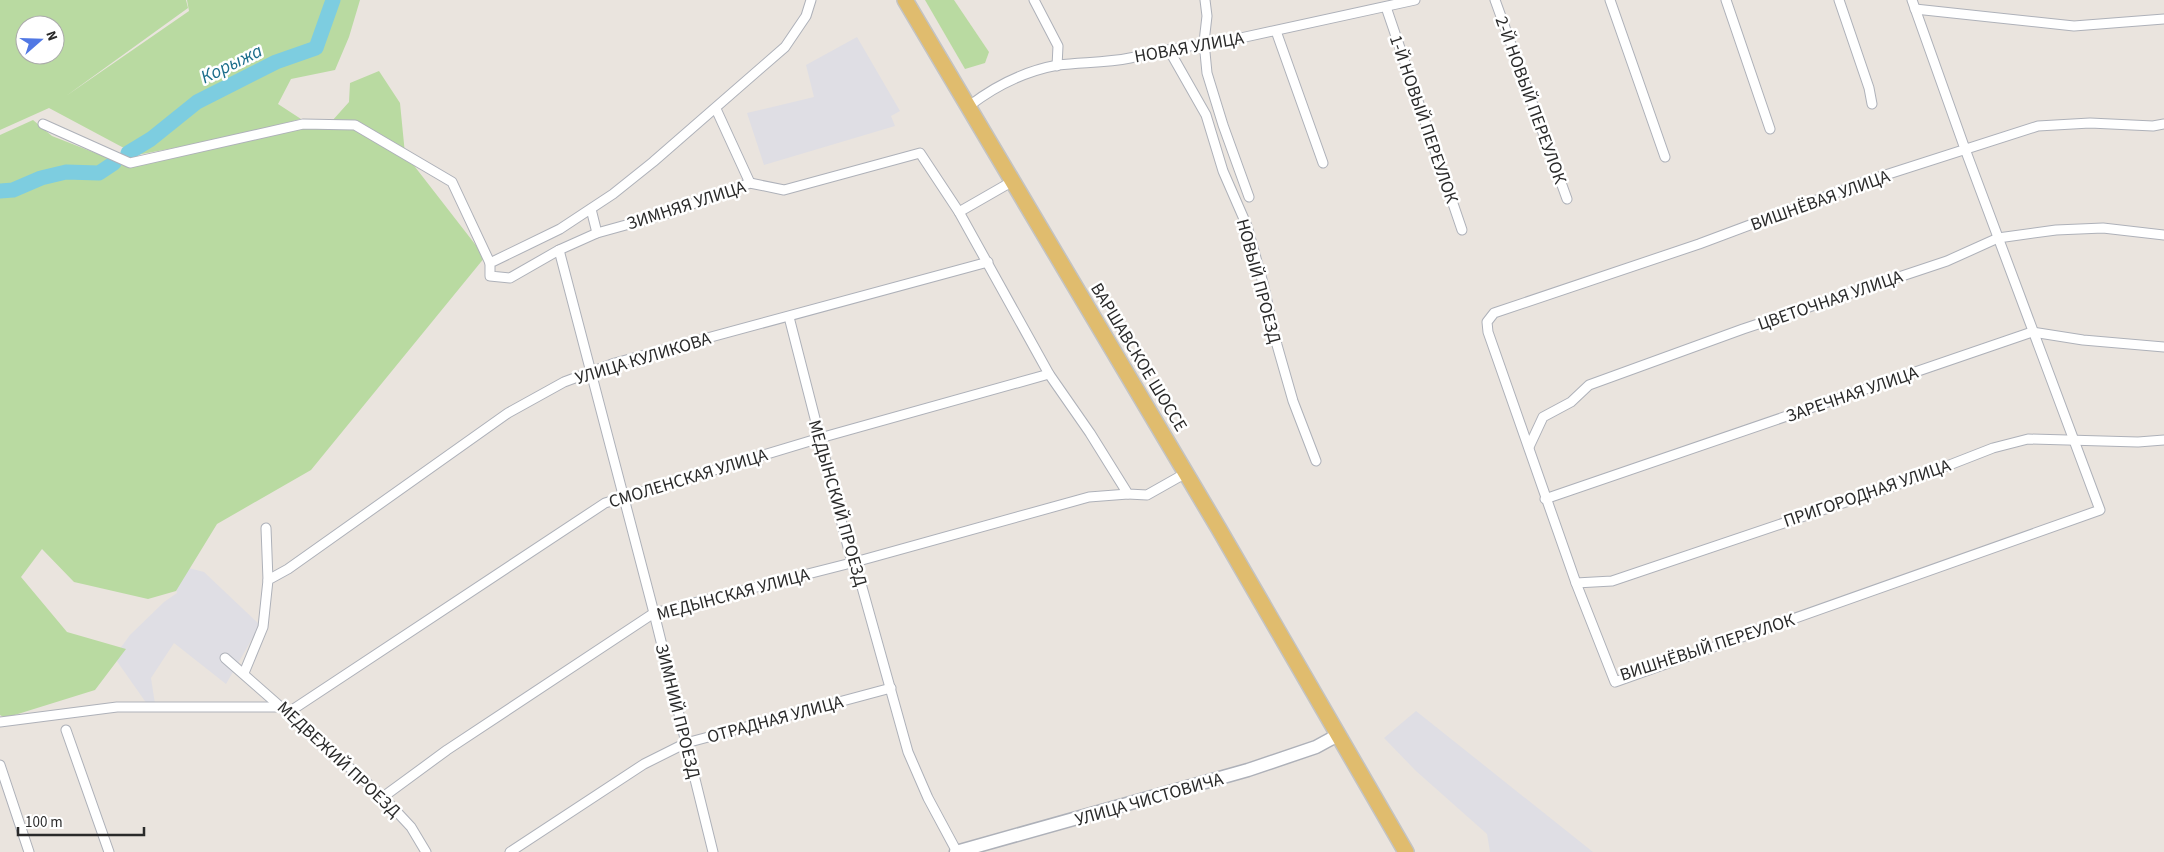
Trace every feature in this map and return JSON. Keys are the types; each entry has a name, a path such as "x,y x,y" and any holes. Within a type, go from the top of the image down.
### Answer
{"main road":[{"name":"ВАРШАВСКОЕ ШОССЕ","path":"905,0 1186,473 1406,852"}],"street":[{"path":"43,124 130,163 303,124 355,125 452,182 490,263 560,229 613,194 716,109 785,47 806,16 811,0"},
{"path":"1034,0 1058,46 1057,66"},
{"path":"1205,0 1207,16 1204,42 1207,73 1214,99 1249,197"},
{"name":"НОВАЯ УЛИЦА","path":"969,106 1001,85 1024,74 1057,66 1128,59 1204,42 1227,41 1415,0"},
{"name":"2-Й НОВЫЙ ПЕРЕУЛОК","path":"1495,0 1567,199"},
{"path":"1610,0 1665,156"},
{"path":"1726,0 1770,128"},
{"path":"1839,0 1869,88 1872,104"},
{"path":"2072,440 1914,4 2074,26 2164,19"},
{"name":"1-Й НОВЫЙ ПЕРЕУЛОК","path":"1386,7 1462,230"},
{"path":"1276,31 1323,163"},
{"name":"НОВЫЙ ПРОЕЗД","path":"1170,50 1206,115 1223,172 1247,226 1279,355 1293,401 1316,461"},
{"path":"716,109 750,183"},
{"name":"ВИШНЁВАЯ УЛИЦА","path":"1487,322 1494,314 1699,244 1873,180 2038,126 2090,123 2153,126 2164,124"},
{"name":"ЗИМНЯЯ УЛИЦА","path":"490,263 490,276 510,278 559,250 597,233 662,215 750,183 784,190 920,153 959,212"},
{"path":"1013,181 959,212 1049,374 1090,433 1128,494"},
{"path":"591,208 597,233"},
{"name":"ЦВЕТОЧНАЯ УЛИЦА","path":"1529,447 1543,417 1571,402 1589,385 1743,329 1947,261 1998,238 2056,230 2104,228 2164,235"},
{"name":"ЗИМНИЙ ПРОЕЗД","path":"559,250 714,852"},
{"name":"УЛИЦА КУЛИКОВА","path":"268,580 288,569 508,413 564,382 615,363 988,262"},
{"name":"МЕДЫНСКИЙ ПРОЕЗД","path":"789,317 850,555 855,562 908,752 928,798 957,852"},
{"name":"ВИШНЁВЫЙ ПЕРЕУЛОК","path":"1487,322 1488,332 1546,500 1615,682 2100,510 2072,440"},
{"name":"ЗАРЕЧНАЯ УЛИЦА","path":"1546,500 2032,332 2083,340 2164,347"},
{"name":"СМОЛЕНСКАЯ УЛИЦА","path":"286,709 605,502 820,438 1049,374"},
{"name":"ПРИГОРОДНАЯ УЛИЦА","path":"1576,583 1612,580 1911,480 1993,448 2028,439 2138,442 2164,440"},
{"name":"МЕДЫНСКАЯ УЛИЦА","path":"383,796 447,750 654,613 855,562 1089,497 1128,494 1148,495 1186,473"},
{"path":"244,674 263,627 268,580 266,528"},
{"name":"МЕДВЕЖИЙ ПРОЕЗД","path":"225,658 286,709 383,796 411,827 426,852"},
{"name":"ОТРАДНАЯ УЛИЦА","path":"510,852 644,764 686,743 890,688"},
{"path":"0,722 117,707 286,709"},
{"path":"66,730 109,852"},
{"name":"УЛИЦА ЧИСТОВИЧА","path":"957,852 1248,770 1316,747 1338,735"},
{"path":"0,765 29,852"}],"shaded area":[{"path":"857,37 900,111 891,116 895,126 764,165 747,113 814,97 806,65"},
{"path":"181,566 204,572 260,625 226,684 174,643 151,678 155,704 147,704 114,657 130,635 164,602 177,593 172,568"},
{"path":"1416,711 1593,852 1490,852 1487,834 1416,771 1384,738"}],"green space":[{"path":"0,0 186,0 188,8 66,96 189,11 187,0 360,0 349,37 335,70 291,79 278,104 301,119 226,138 137,155 49,108 0,130"},
{"path":"925,0 954,0 989,52 985,63 965,69"},
{"path":"379,71 400,103 405,154 485,257 311,470 217,524 176,591 148,599 74,582 42,549 21,577 67,632 126,649 95,690 5,718 0,715 0,135 33,120 52,136 131,167 332,121 349,102 350,83"}],"waterway":[{"name":"Корыжа","path":"128,153 151,139 197,102 276,62 316,48 333,0"},
{"name":"Корыжа","path":"0,191 13,190 41,178 66,172 99,173 114,163"}]}
